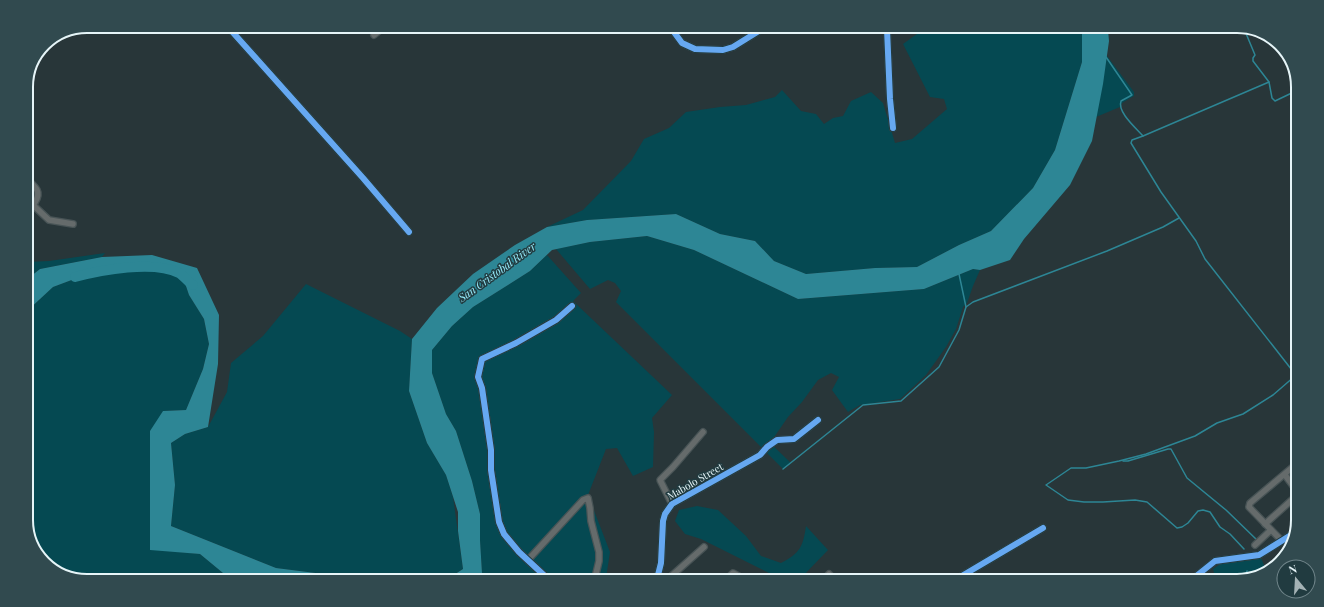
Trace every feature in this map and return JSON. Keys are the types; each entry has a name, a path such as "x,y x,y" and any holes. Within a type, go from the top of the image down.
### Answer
{"street":[{"path":"233,33 363,178 409,232"},
{"path":"675,33 682,43 695,49 723,50 733,47 756,33"},
{"path":"888,33 890,99 893,128"},
{"path":"33,186 38,191 38,196 34,206 48,220 73,224"},
{"path":"543,574 519,552 504,534 499,522 491,470 491,450 482,388 478,376 482,359 516,343 556,320 572,306"},
{"name":"Mabolo Street","path":"658,574 661,563 663,521 665,514 672,504 760,455 767,447 777,440 794,439 818,420"},
{"path":"672,504 660,480 703,432"},
{"path":"1282,541 1249,506 1250,503 1291,469"},
{"path":"1285,475 1291,483"},
{"path":"528,560 583,500 588,498 591,521 599,552 599,561 596,574"},
{"path":"1265,524 1291,501"},
{"path":"965,574 1043,528"},
{"path":"1255,545 1271,530"},
{"path":"1199,574 1215,561 1260,555 1288,537"},
{"path":"674,574 704,547"}],"shaded area":[{"path":"918,33 1082,33 1082,62 1055,150 1033,188 991,231 959,245 917,267 875,268 806,274 774,261 755,241 720,234 676,214 587,220 547,227 583,210 631,161 644,139 669,128 686,112 746,105 775,97 782,90 801,111 816,114 824,124 833,118 843,116 851,101 871,92 883,103 895,143 912,139 947,109 944,99 930,97 903,44"},
{"path":"1107,56 1134,92 1134,96 1122,103 1120,107 1096,117"},
{"path":"647,236 694,250 798,299 924,289 973,269 980,270 967,303 963,307 956,329 946,347 926,375 900,399 860,405 848,412 832,390 839,377 831,373 818,380 802,402 788,417 770,443 791,463 783,469 616,302 621,291 615,283 608,280 590,289 556,249 590,242"},
{"path":"105,253 102,257 40,269 33,274 33,262 49,261"},
{"path":"547,255 581,293 573,301 672,395 652,418 654,432 653,467 633,476 617,448 606,449 588,495 610,552 607,574 482,574 480,514 472,481 456,431 446,414 432,373 432,350 452,326 473,307 530,271"},
{"path":"109,266 162,267 182,273 189,295 204,319 209,344 203,369 186,410 163,411 150,491 150,549 200,554 226,574 77,573 60,567 51,561 42,550 36,537 33,523 33,306 53,287"},
{"path":"306,284 400,331 412,339 409,391 427,443 446,475 453,497 463,569 455,574 323,574 276,568 171,526 175,485 171,443 185,434 208,427 227,392 231,363 263,336"},
{"path":"697,506 718,510 746,536 761,556 781,563 800,549 804,539 806,526 828,550 805,574 771,574 701,539 685,534 675,521 679,510"},
{"path":"1261,558 1265,566 1244,574 1214,574 1213,569 1225,561"}],"water":[{"path":"1082,33 1108,33 1109,41 1103,84 1092,141 1070,185 1024,239 1010,260 980,270 973,269 924,289 798,299 694,250 647,236 590,242 552,250 530,271 473,307 452,326 432,350 432,373 446,414 456,431 472,481 480,514 482,574 455,574 463,569 458,531 458,512 446,475 427,443 409,391 412,339 437,308 473,274 515,245 547,227 587,220 676,214 720,234 755,241 774,261 806,274 875,268 917,267 959,245 991,231 1033,188 1055,150 1082,62"},
{"path":"152,255 197,268 219,315 218,364 208,427 185,434 171,443 175,485 171,526 276,568 323,574 226,574 200,554 150,550 150,431 163,411 186,410 203,369 209,344 204,319 189,295 182,274 162,267 109,266 53,287 33,306 33,274 40,269 102,257"}],"waterway":[{"path":"1246,34 1255,55 1253,61 1269,82 1272,98 1275,101 1291,93"},
{"path":"1106,57 1132,95 1121,101 1124,115 1143,136"},
{"path":"1269,82 1132,140 1131,143 1161,192 1196,241 1205,259 1291,369"},
{"path":"966,307 973,302 1107,251 1163,227 1179,218"},
{"name":"San Cristobal River","path":"75,277 113,269 156,267 179,273 193,285"},
{"path":"783,469 863,405 901,401 939,367 959,330 966,307 959,274"},
{"path":"1244,549 1230,534 1220,527 1210,512 1203,510 1198,511 1188,523 1177,528 1147,502 1135,500 1103,502 1068,500 1046,485 1071,468 1086,468 1119,461 1146,454 1195,436 1217,423 1243,414 1273,395 1291,379"},
{"path":"1123,461 1128,461 1171,449 1187,478 1226,510 1257,540"}],"cycle path":[{"path":"233,33 363,178 409,232"},
{"path":"675,33 682,43 695,49 723,50 733,47 756,33"},
{"path":"887,33 890,99 893,128"},
{"path":"543,574 519,552 504,534 499,522 491,470 491,450 482,388 478,377 482,359 516,343 556,320 572,306"},
{"path":"658,574 661,563 663,521 665,514 672,504 760,455 767,447 777,440 794,439 818,420"},
{"path":"965,574 1043,528"},
{"path":"1199,574 1215,561 1259,555 1288,537"}]}
